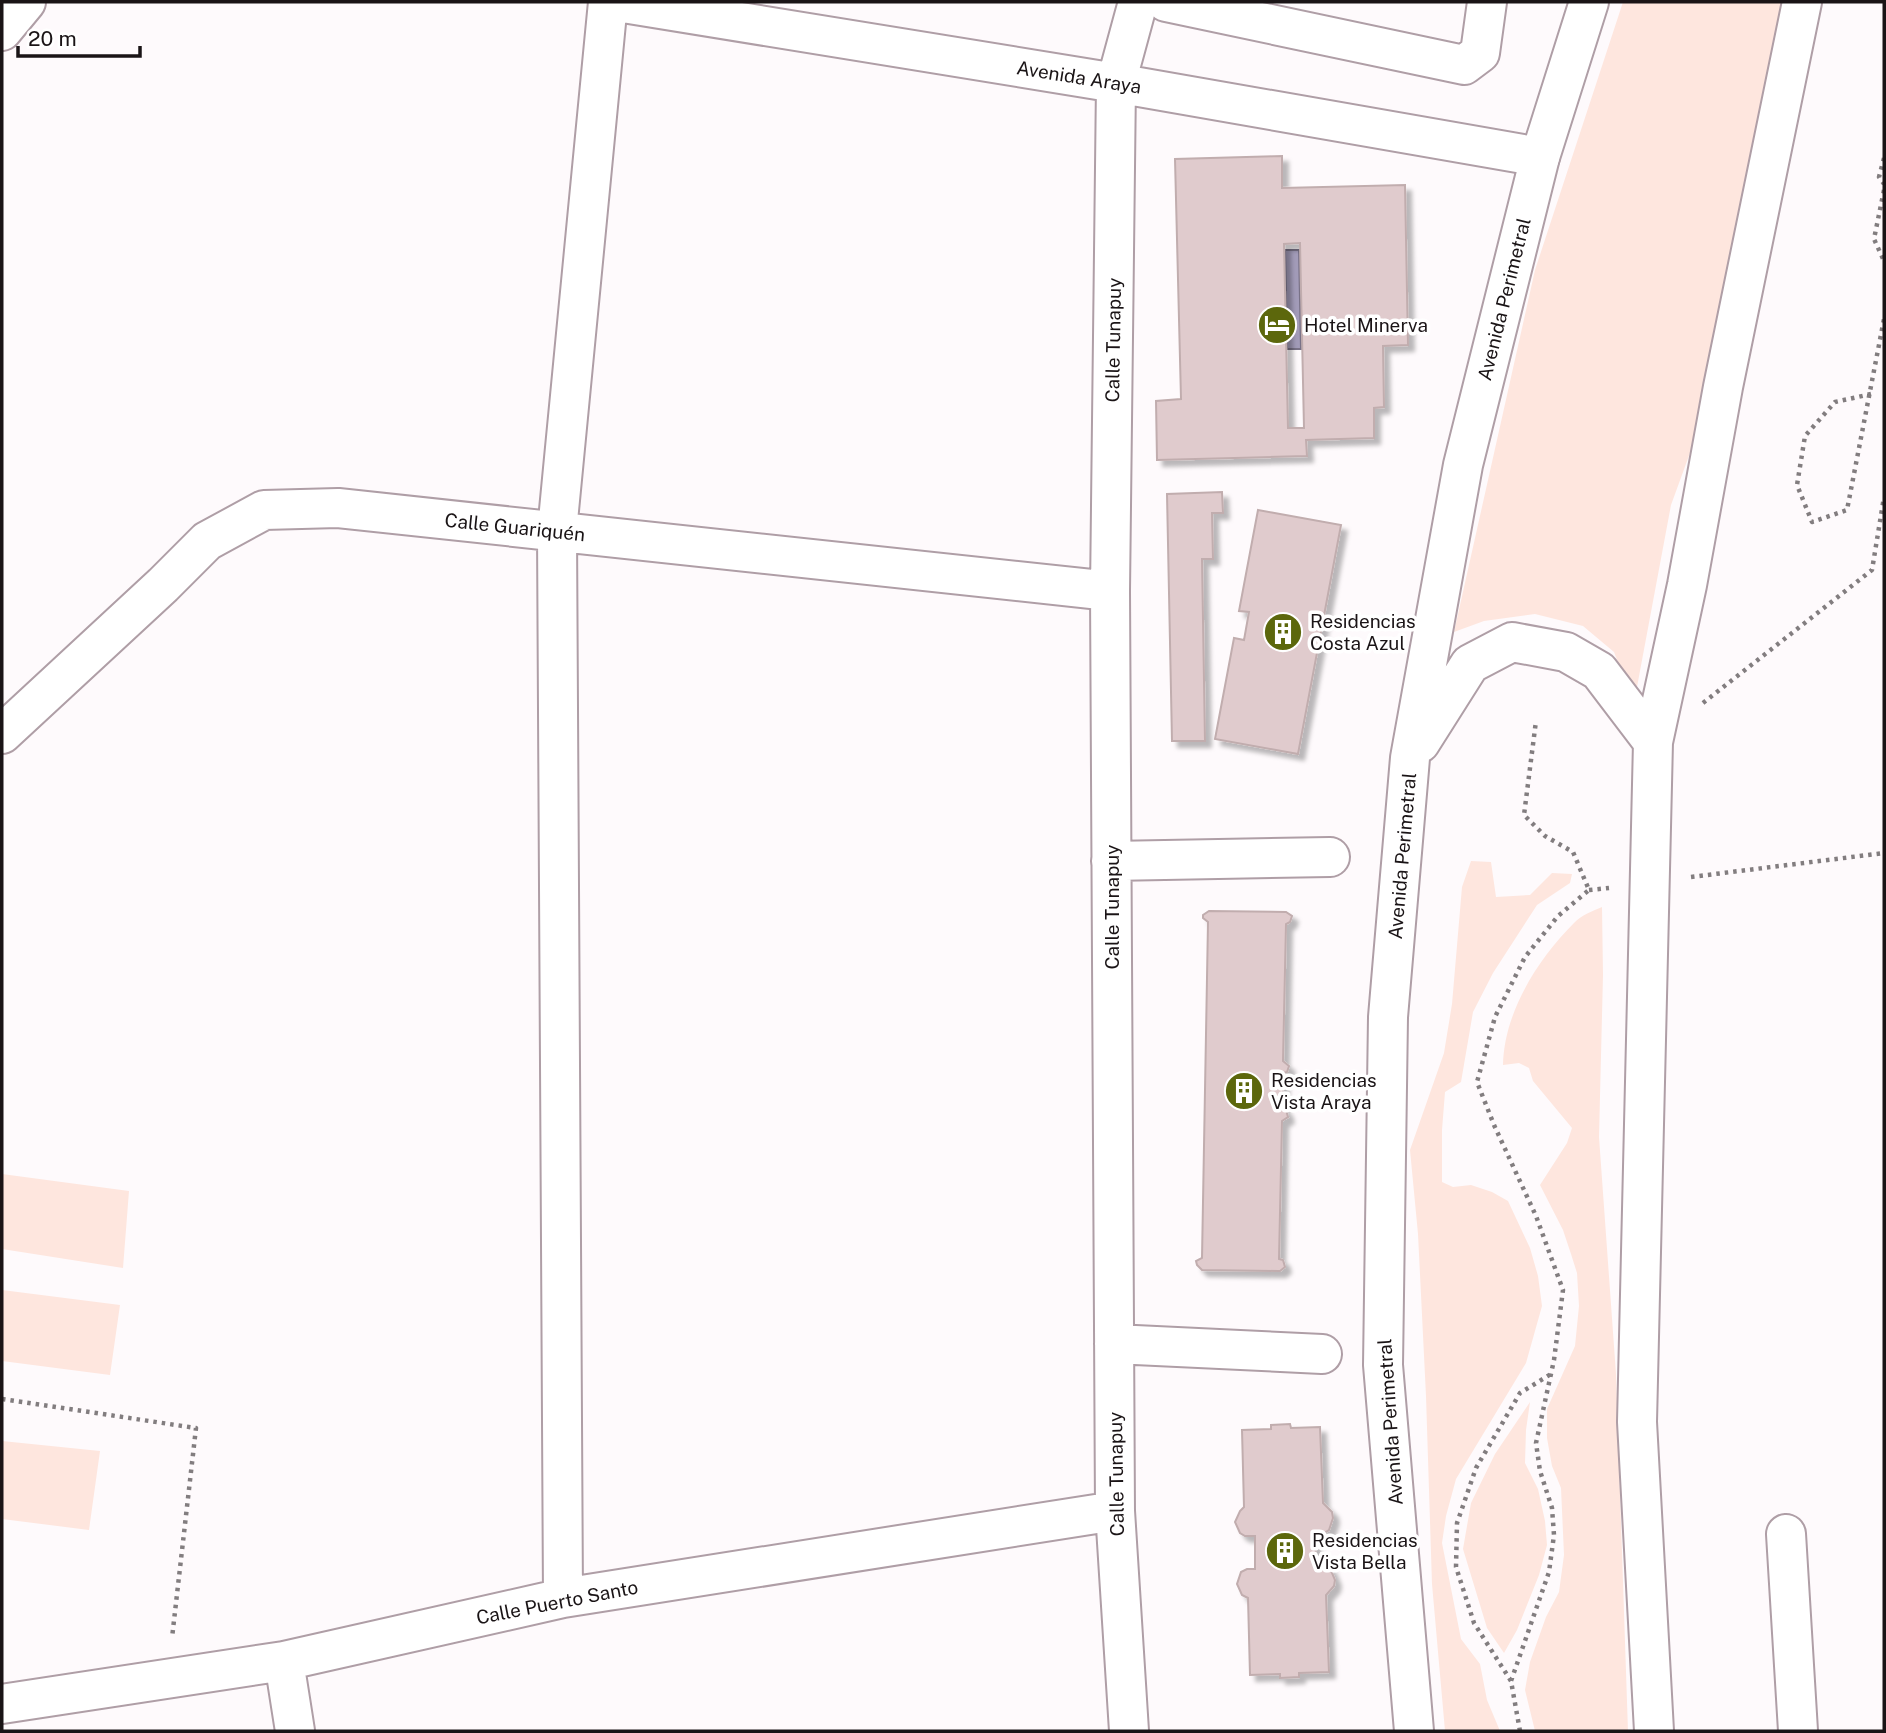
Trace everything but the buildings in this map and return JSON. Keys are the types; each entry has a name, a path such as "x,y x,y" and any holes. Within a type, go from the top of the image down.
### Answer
{"street":[{"path":"563,1598 557,531 608,2"},
{"name":"Avenida Araya","path":"617,2 1116,83 1540,157"},
{"name":"Calle Tunapuy","path":"1129,1731 1115,1511 1110,591 1116,83 1138,2"},
{"path":"1166,2 1464,65 1480,53 1487,2"},
{"name":"Avenida Perimetral","path":"1414,1731 1383,1365 1388,1017 1410,758 1463,465 1540,157 1590,2"},
{"path":"1654,1731 1637,1422 1653,742 1687,585 1726,374 1802,2"},
{"name":"Calle Guariquén","path":"2,734 207,541 264,510 338,508 1110,591"},
{"path":"1410,758 1470,664 1512,642 1566,652 1599,671 1653,742"},
{"path":"1111,861 1330,858"},
{"path":"1114,1344 1322,1354"},
{"name":"Calle Puerto Santo","path":"2,1704 284,1661 563,1598 1115,1511"},
{"path":"1786,1534 1798,1731"},
{"path":"284,1661 295,1731"}],"path":[{"path":"1884,158 1879,177 1884,184"},
{"path":"1884,190 1874,239 1884,261"},
{"path":"1871,394 1836,402 1805,436 1797,485 1812,522 1847,510 1871,394 1884,318"},
{"path":"1653,742 1872,570 1884,497"},
{"path":"1536,721 1524,815 1545,836 1573,852 1589,890"},
{"path":"1511,1681 1549,1572 1555,1535 1552,1508 1540,1471 1536,1443 1552,1373 1563,1290 1536,1216 1493,1125 1477,1082 1495,1017 1525,957 1558,915 1589,890 1884,853"},
{"path":"1520,1731 1511,1681 1474,1623 1456,1567 1457,1523 1476,1468 1520,1392 1552,1373"},
{"path":"2,1399 196,1427 167,1680"}],"shaded area":[{"path":"1623,2 1791,2 1714,387 1671,505 1634,703 1614,652 1583,626 1535,614 1484,621 1454,632 1535,270"},
{"path":"1285,250 1299,250 1301,349 1287,349"},
{"path":"1471,861 1491,862 1496,897 1530,895 1552,873 1572,874 1570,883 1537,905 1493,973 1473,1012 1461,1082 1445,1092 1442,1182 1453,1187 1471,1185 1508,1201 1530,1248 1538,1276 1542,1306 1526,1363 1456,1479 1442,1543 1461,1639 1480,1664 1487,1700 1500,1731 1445,1731 1432,1584 1418,1234 1410,1150 1444,1053 1452,1004 1462,887"},
{"path":"1602,907 1599,1137 1616,1374 1628,1731 1535,1731 1525,1690 1530,1662 1546,1617 1559,1592 1564,1555 1561,1488 1552,1466 1547,1438 1547,1409 1575,1346 1579,1306 1577,1273 1571,1254 1563,1230 1540,1185 1567,1143 1572,1128 1533,1081 1529,1068 1519,1063 1503,1065 1509,1026 1516,1006 1536,970 1577,920"},
{"path":"2,1174 129,1191 123,1268 2,1249"},
{"path":"2,1290 120,1305 110,1375 2,1361"},
{"path":"1530,1402 1525,1463 1538,1489 1547,1545 1539,1575 1517,1630 1504,1653 1487,1628 1463,1549 1471,1503 1495,1454"},
{"path":"2,1441 100,1451 89,1530 2,1519"}],"place":[{"name":"Hotel Minerva","path":"1277,325"},
{"name":"Residencias Costa Azul","path":"1283,632"},
{"name":"Residencias Vista Araya","path":"1244,1091"},
{"name":"Residencias Vista Bella","path":"1285,1551"}]}
